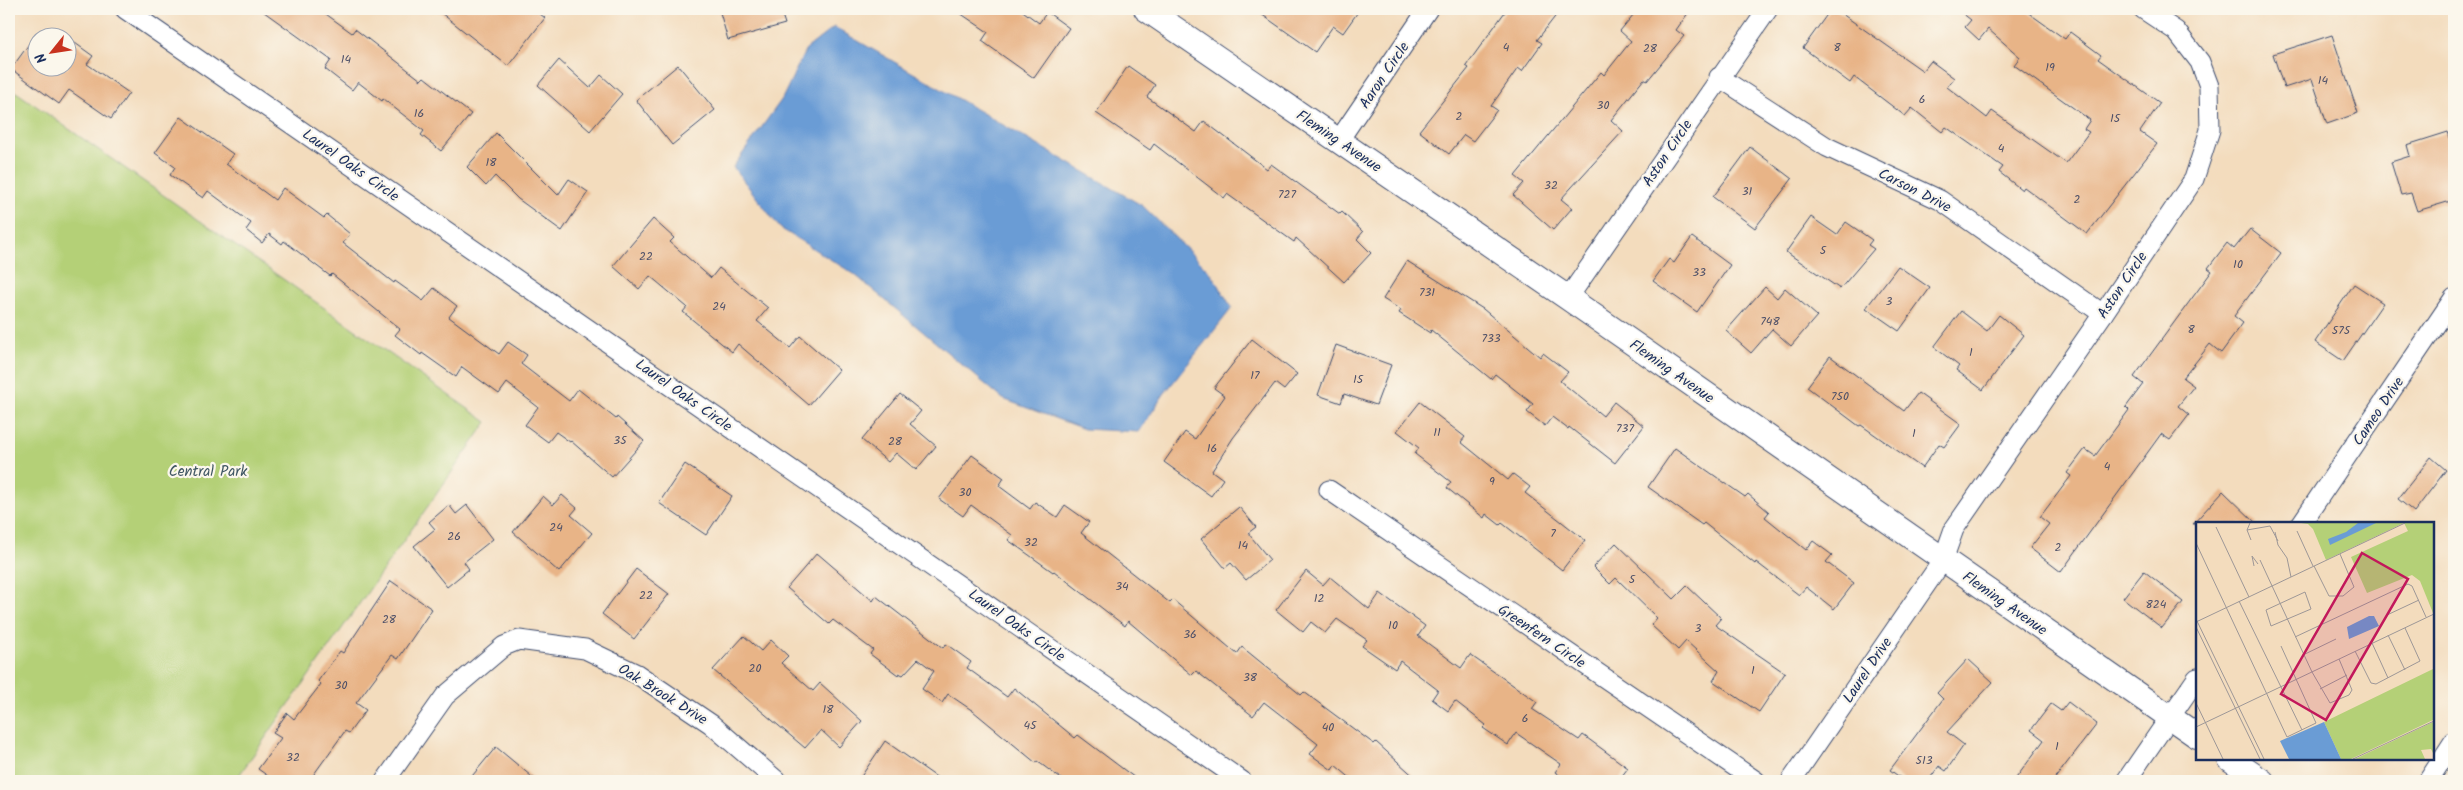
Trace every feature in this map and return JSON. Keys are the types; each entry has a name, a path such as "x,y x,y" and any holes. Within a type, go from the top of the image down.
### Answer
{"street":[{"name":"Laurel Oaks Circle","path":"125,9 1242,781"},
{"name":"Fleming Avenue","path":"1146,9 1568,298 2196,735"},
{"name":"Aaron Circle","path":"1339,140 1428,9"},
{"name":"Aston Circle","path":"1568,298 1719,77 1768,9"},
{"name":"Aston Circle","path":"1943,560 1954,529 2194,179 2210,130 2209,86 2200,62 2176,31 2143,9"},
{"name":"Carson Drive","path":"1719,77 1827,147 1940,200 2103,314"},
{"name":"Cameo Drive","path":"2302,522 2454,298"},
{"name":"Greenfern Circle","path":"1329,490 1756,781"},
{"name":"Laurel Drive","path":"1791,781 1943,560"},
{"name":"Oak Brook Drive","path":"385,781 445,696 504,646 520,640 584,649 637,674 711,724 777,781"},
{"path":"2126,781 2196,679"},
{"path":"2428,781 2454,742"},
{"path":"2231,760 2262,781"}],"green space":[{"name":"Central Park","path":"9,87 487,422 235,781 9,781"}],"water":[{"path":"834,27 1143,206 1211,273 1232,308 1164,394 1139,432 1084,429 1003,399 854,274 780,228 733,167 782,99 806,49"}],"building":[{"path":"260,9 319,9 352,33 355,29 421,80 424,77 471,114 441,151 421,135 424,131 383,99 382,101 358,82 352,90 325,69 331,60"},
{"path":"436,9 534,9 545,18 508,66"},
{"path":"719,9 780,9 785,24 728,40"},
{"path":"954,9 1020,9 1039,23 1047,12 1069,28 1034,78 982,41 988,32"},
{"path":"1254,9 1360,9 1343,33 1333,26 1315,52"},
{"path":"1507,9 1561,9 1537,40 1542,43 1522,71 1518,68 1491,106 1497,110 1473,141 1464,135 1449,154 1419,131 1469,68 1466,66"},
{"path":"1638,9 1691,9 1676,30 1684,36 1647,81 1644,79 1611,120 1623,131 1561,199 1572,208 1553,230 1513,195 1524,183 1515,176 1601,72 1604,75 1631,41 1620,31"},
{"path":"1831,9 1835,9 1923,71 1931,61 1954,78 1947,87 1987,118 1992,111 2066,163 2089,132 2084,129 2090,120 2014,65 2020,57 1988,29 1979,40 1965,27 1971,20 1957,9 2023,9 2065,39 2070,32 2101,55 2098,59 2160,103 2140,132 2157,144 2087,234 2024,187 2022,190 1999,172 2003,167 1946,127 1942,132 1912,108 1905,116 1854,77 1850,83 1803,48"},
{"path":"2332,35 2358,113 2327,124 2312,79 2284,88 2273,54"},
{"path":"28,45 28,78 78,78 78,45 93,56 87,64 129,93 111,119 69,90 59,104 11,69"},
{"path":"559,60 590,88 601,75 622,94 590,131 538,85"},
{"path":"678,65 715,110 672,145 636,100"},
{"path":"1128,66 1155,85 1147,97 1196,132 1204,121 1267,169 1271,164 1340,214 1342,212 1363,232 1357,239 1371,253 1344,282 1296,238 1294,242 1227,194 1224,198 1154,144 1150,150 1096,113"},
{"path":"181,117 233,154 226,164 275,200 283,188 324,218 327,215 350,234 343,243 394,283 395,281 423,301 434,288 457,306 449,317 499,354 508,342 527,355 521,364 569,401 578,389 616,419 617,417 644,441 612,477 571,441 556,432 548,442 525,425 538,407 507,383 499,394 462,367 456,377 422,353 421,355 395,335 400,329 332,274 330,276 284,241 282,244 269,234 262,243 246,230 251,223 208,191 203,198 170,175 175,167 155,153"},
{"path":"2448,132 2454,149 2454,200 2417,211 2411,193 2401,195 2391,162 2410,156 2407,145"},
{"path":"496,133 558,195 569,179 588,192 562,231 518,199 495,176 486,186 467,167"},
{"path":"1750,147 1792,179 1755,228 1713,197"},
{"path":"1811,217 1837,235 1846,222 1872,240 1868,245 1874,249 1840,289 1786,252"},
{"path":"653,219 674,238 670,242 711,278 719,268 768,308 757,321 790,348 800,336 839,370 809,405 738,344 732,352 683,312 687,307 650,276 639,289 613,266"},
{"path":"2250,229 2281,253 2234,316 2243,323 2221,353 2210,344 2183,378 2194,386 2178,406 2189,415 2170,440 2161,434 2061,572 2030,548 2049,524 2040,517 2071,476 2067,473 2085,449 2095,456 2129,410 2126,407 2143,384 2134,377 2212,271 2208,268 2227,243 2234,249"},
{"path":"1692,237 1730,265 1697,312 1653,281 1669,259 1674,263"},
{"path":"1407,261 1483,309 1540,357 1543,353 1568,372 1560,381 1603,416 1614,402 1644,426 1615,463 1569,427 1568,429 1552,417 1545,426 1527,412 1533,404 1495,374 1491,379 1431,330 1430,333 1399,313 1401,310 1383,299"},
{"path":"1898,266 1930,288 1899,331 1866,308"},
{"path":"2354,284 2383,303 2343,361 2315,342"},
{"path":"1765,287 1777,298 1785,288 1817,316 1791,346 1772,329 1751,353 1726,331"},
{"path":"1961,311 1987,331 1999,315 2024,335 1983,390 1956,370 1959,366 1934,347"},
{"path":"1252,339 1297,374 1284,390 1275,383 1233,438 1212,471 1223,479 1211,496 1164,462 1185,432 1195,439 1225,396 1214,388"},
{"path":"1336,345 1391,365 1376,405 1344,394 1341,403 1318,395"},
{"path":"1830,356 1904,411 1918,393 1961,424 1944,447 1939,444 1922,468 1861,425 1859,426 1807,387"},
{"path":"900,394 921,411 910,424 936,446 916,470 896,453 888,462 862,440"},
{"path":"1420,402 1465,437 1461,442 1508,480 1513,474 1530,487 1525,493 1585,540 1562,570 1502,523 1500,525 1486,514 1484,518 1447,488 1451,482 1415,454 1419,448 1397,431"},
{"path":"1675,448 1745,497 1748,494 1769,512 1765,517 1806,550 1813,541 1832,555 1826,562 1854,583 1834,609 1806,587 1799,595 1756,562 1755,564 1704,523 1702,525 1648,487"},
{"path":"972,455 1004,478 999,486 1030,509 1035,502 1057,517 1065,505 1089,522 1081,533 1170,603 1173,600 1237,654 1242,647 1301,695 1304,692 1374,744 1376,742 1419,781 1354,781 1335,765 1332,770 1310,754 1318,744 1264,702 1253,716 1196,671 1192,675 1128,621 1125,626 1054,571 1008,540 1012,535 971,505 963,516 939,499"},
{"path":"2431,457 2446,470 2414,512 2398,499"},
{"path":"685,464 732,496 706,535 659,503"},
{"path":"2223,491 2255,522 2196,522 2196,524 2193,524"},
{"path":"562,495 577,508 571,515 592,533 559,572 513,532 543,496 553,505"},
{"path":"449,505 456,514 467,505 493,539 464,562 469,569 447,587 414,546 435,529 429,522"},
{"path":"1239,507 1256,527 1248,533 1270,560 1246,580 1231,563 1225,568 1201,539"},
{"path":"1616,543 1674,599 1687,586 1721,618 1715,625 1785,673 1759,712 1713,681 1719,671 1686,641 1678,650 1651,625 1657,618 1616,578 1610,584 1593,567"},
{"path":"817,553 873,601 876,596 943,648 946,644 971,662 967,668 1007,697 1014,688 1075,738 1078,735 1139,781 1064,781 1037,761 1036,763 973,711 948,694 942,703 922,689 934,671 918,659 903,675 899,673 898,675 870,654 873,650 833,620 829,624 787,588"},
{"path":"636,569 669,594 634,639 602,614"},
{"path":"1306,571 1323,585 1330,577 1369,609 1380,593 1425,626 1418,636 1461,668 1470,655 1537,702 1532,709 1579,740 1583,735 1628,768 1618,781 1568,781 1555,772 1561,764 1516,733 1508,745 1483,728 1486,725 1455,701 1448,711 1432,699 1438,690 1400,661 1395,669 1362,646 1367,640 1337,619 1325,633 1311,622 1303,632 1276,610"},
{"path":"2144,571 2183,602 2162,628 2123,598"},
{"path":"391,581 432,609 398,659 392,655 356,703 366,710 349,733 345,731 309,781 275,781 258,769 281,738 273,733 287,713 294,719 321,684 318,681 340,651 343,653"},
{"path":"744,636 761,651 771,640 788,656 781,663 813,691 820,683 862,721 839,747 821,730 805,748 713,670"},
{"path":"1968,659 1993,682 1947,732 1964,745 1946,771 1939,766 1928,781 1905,781 1890,770 1943,699 1937,693"},
{"path":"2068,702 2097,724 2053,781 2014,781 2044,740 2031,730 2051,704 2061,711"},
{"path":"885,741 942,781 858,781"},
{"path":"496,747 537,781 468,781"}]}
